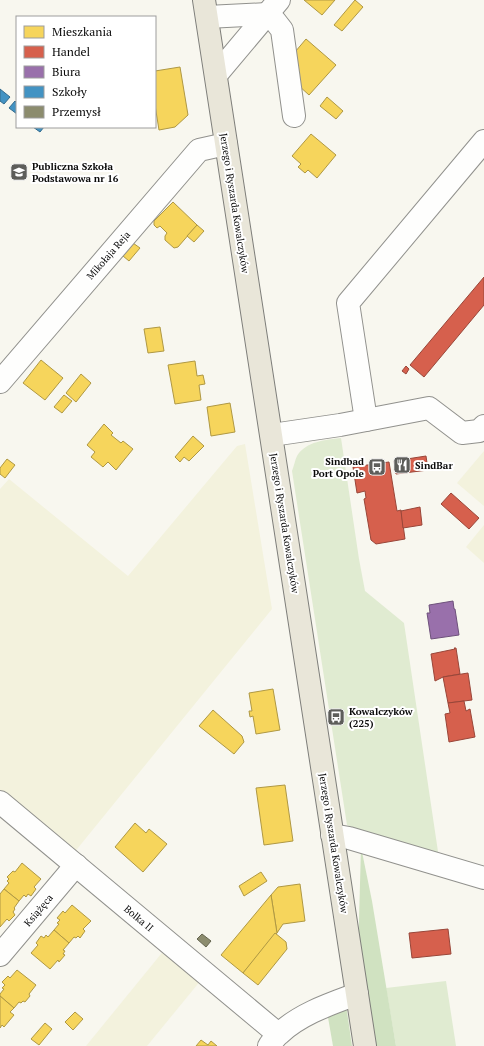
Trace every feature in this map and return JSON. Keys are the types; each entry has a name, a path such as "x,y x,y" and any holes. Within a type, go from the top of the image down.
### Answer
{"main road":[{"name":"Jerzego i Ryszarda Kowalczyków","path":"206,8 365,1046"}],"street":[{"path":"206,8 273,7"},
{"path":"216,75 273,7"},
{"path":"273,7 275,21 282,30 294,116"},
{"path":"366,420 348,303 484,141"},
{"name":"Mikołaja Reja","path":"0,382 199,150 226,144"},
{"path":"272,435 429,408 462,433 479,431 484,426"},
{"name":"Bolka II","path":"0,802 76,865 274,1040"},
{"path":"332,835 349,838 484,878"},
{"name":"Książęca","path":"0,955 76,865"},
{"path":"274,1040 302,1017 320,1008 357,994"}],"green space":[{"path":"341,438 365,591 404,623 440,865 347,825 292,471 297,456 306,447 317,442"},
{"path":"245,444 272,609 69,859 0,802 0,489 9,479 128,576 237,446"},
{"path":"484,451 484,506 457,483"},
{"path":"484,525 484,563 466,547"},
{"path":"361,847 372,901 396,1046 365,1046 357,994"},
{"path":"170,943 206,974 147,1046 86,1046"},
{"path":"446,981 456,1046 396,1046 386,988"},
{"path":"345,998 352,1046 333,1046 326,1006"}],"building: Mieszkania":[{"path":"304,0 335,0 322,15"},
{"path":"355,0 363,7 342,31 334,25"},
{"path":"306,39 336,65 309,95 298,85 295,52"},
{"path":"180,67 188,115 175,127 159,130 156,111 156,71"},
{"path":"327,97 343,111 336,119 320,106"},
{"path":"311,134 336,155 317,178 308,170 305,173 298,167 301,164 292,156"},
{"path":"173,202 197,225 178,247 174,248 165,240 167,233 160,226 157,228 154,225 154,221"},
{"path":"197,225 204,231 194,242 187,236"},
{"path":"133,243 140,248 129,261 123,256"},
{"path":"160,327 164,351 148,353 144,329"},
{"path":"41,360 63,378 45,400 23,383"},
{"path":"195,361 197,376 203,375 205,384 199,385 201,400 175,404 168,365"},
{"path":"81,374 91,383 76,402 66,393"},
{"path":"64,395 72,401 62,413 54,407"},
{"path":"230,403 235,432 211,436 207,407"},
{"path":"104,424 113,433 111,435 121,443 123,441 133,449 116,470 108,462 103,467 91,457 95,452 87,445"},
{"path":"193,436 204,446 189,461 184,457 180,462 175,457"},
{"path":"7,459 15,465 5,478 0,474 0,468"},
{"path":"273,689 280,730 256,734 253,716 250,717 249,711 252,711 249,693"},
{"path":"213,710 242,736 244,742 234,754 199,726"},
{"path":"285,785 293,841 264,845 256,788"},
{"path":"135,823 146,833 149,829 167,844 143,872 115,847"},
{"path":"22,863 41,879 34,887 36,889 31,896 28,894 26,897 24,895 19,901 4,889 9,883 7,881 9,879 7,877 13,871 15,872"},
{"path":"261,872 267,881 244,896 239,886"},
{"path":"300,884 305,921 283,924 277,933 271,895 278,887"},
{"path":"4,889 19,901 14,908 15,909 13,912 15,915 9,921 7,919 0,927 0,894"},
{"path":"271,895 277,933 243,973 221,955"},
{"path":"72,905 91,921 83,929 85,931 80,938 78,936 76,938 74,937 69,943 54,930 59,924 57,923 60,920 57,918 63,911 65,913"},
{"path":"54,930 69,943 63,950 65,951 63,954 65,955 50,969 31,953 38,945 36,943 41,936 44,938 46,935 48,937"},
{"path":"275,933 286,942 287,949 258,985 243,973"},
{"path":"17,970 36,985 25,1002 19,1002 14,1008 0,996 0,994 5,985 2,982 8,976 10,978"},
{"path":"0,996 14,1008 10,1012 14,1015 4,1027 2,1025 0,1028"},
{"path":"75,1012 83,1019 73,1030 65,1022"},
{"path":"45,1023 52,1029 39,1045 31,1039"},
{"path":"201,1040 208,1045 211,1041 217,1046 196,1046"}],"building: Handel":[{"path":"484,277 484,305 424,377 410,365"},
{"path":"406,366 409,369 406,374 402,371"},
{"path":"426,456 428,470 396,474 394,461"},
{"path":"389,462 397,511 401,510 405,539 376,544 371,540 364,499 366,498 365,491 357,493 353,467"},
{"path":"451,493 479,518 469,529 441,504"},
{"path":"420,507 422,525 403,528 401,511"},
{"path":"454,648 456,648 460,674 443,677 435,681 431,654 455,649"},
{"path":"468,673 472,700 448,703 443,677"},
{"path":"464,701 466,711 470,709 475,737 449,742 445,714 450,713 448,703"},
{"path":"448,929 451,954 412,958 409,933"}],"building: Biura":[{"path":"453,601 459,635 431,639 427,613 430,613 429,605"}],"building: Szkoły":[{"path":"0,89 10,97 4,104 0,101"},
{"path":"15,101 16,102 16,113 9,108"},
{"path":"34,128 43,128 40,132"}],"building: Przemysł":[{"path":"202,934 211,941 206,947 197,939"}],"place":[{"name":"Publiczna Szkoła Podstawowa nr 16","path":"19,172"},
{"name":"SindBar","path":"402,465"},
{"name":"Sindbad Port Opole","path":"377,467"},
{"name":"Kowalczyków (225)","path":"336,717"}]}
